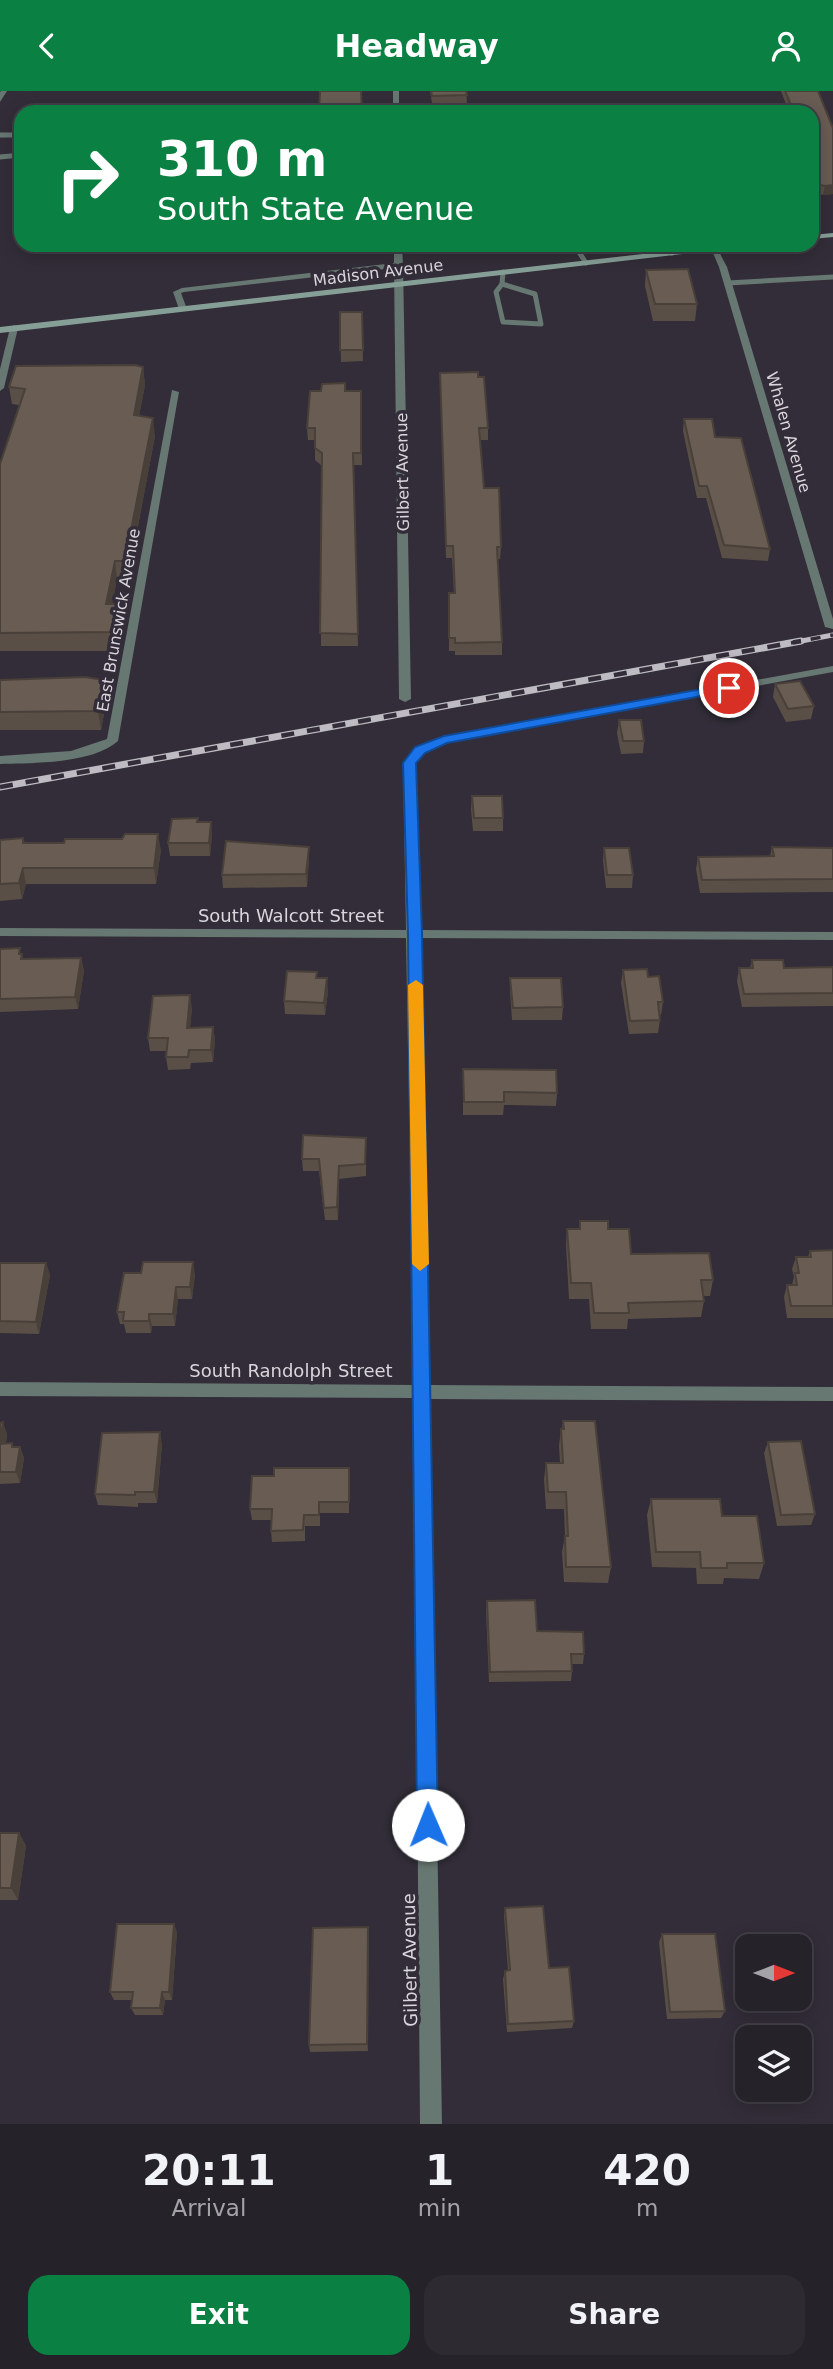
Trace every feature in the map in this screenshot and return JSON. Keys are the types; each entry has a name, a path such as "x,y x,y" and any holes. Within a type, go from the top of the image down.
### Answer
{"main road":[{"name":"Madison Avenue","path":"0,330 680,252"}],"street":[{"path":"0,100 4,91"},
{"name":"Gilbert Avenue","path":"398,252 405,699"},
{"name":"Whalen Avenue","path":"715,252 722,263 830,627"},
{"name":"Madison Avenue","path":"183,309 177,292 182,290 399,265"},
{"path":"0,388 14,328"},
{"name":"East Brunswick Avenue","path":"0,760 48,758 92,751 112,741 175,392"},
{"name":"Gilbert Avenue","path":"431,2124 415,934 409,763 420,750 444,740 833,669"},
{"name":"South Walcott Street","path":"0,932 833,936"},
{"name":"South Randolph Street","path":"0,1389 833,1394"}],"lane":[{"path":"581,252 586,263"},
{"path":"761,267 765,281"},
{"path":"502,284 535,295 541,324 503,322 496,292 502,284 503,272"},
{"path":"728,283 833,277"}],"building":[{"path":"320,91 361,91 362,105 319,105"},
{"path":"431,91 466,91 467,95 432,96"},
{"path":"785,91 818,91 833,128 833,185 819,185 819,105 791,105"},
{"path":"688,269 697,304 655,304 646,270"},
{"path":"340,312 362,312 363,350 340,350"},
{"path":"16,366 143,367 134,415 153,418 125,561 115,561 106,604 119,604 113,632 0,633 0,464 25,389 9,387"},
{"path":"478,372 478,377 484,377 488,428 479,428 484,488 499,488 501,547 497,547 502,642 455,643 455,638 449,638 449,593 455,593 453,546 446,546 440,373"},
{"path":"345,383 345,391 361,391 361,453 353,453 358,634 320,633 322,453 315,448 315,428 307,428 310,391 321,391 322,384"},
{"path":"684,419 712,419 715,437 741,438 770,549 724,545 707,486 699,486"},
{"path":"85,677 104,680 98,711 0,712 0,680"},
{"path":"800,681 814,706 788,709 775,684"},
{"path":"619,720 641,720 644,741 623,741"},
{"path":"472,796 502,796 503,818 474,818"},
{"path":"198,818 197,822 211,822 209,843 168,843 172,819"},
{"path":"125,834 158,834 154,868 23,868 19,883 0,884 0,840 23,838 23,843 64,843 65,839 122,839"},
{"path":"226,841 309,847 306,874 222,875"},
{"path":"772,847 833,848 833,879 702,880 698,857 774,856"},
{"path":"604,848 629,848 633,875 607,875"},
{"path":"20,948 21,959 81,958 75,997 0,999 0,949"},
{"path":"752,960 783,960 784,968 833,967 833,993 744,994 739,968 753,968"},
{"path":"647,969 648,977 659,976 663,1002 658,1002 660,1020 630,1021 623,970"},
{"path":"287,971 317,972 316,978 327,978 324,1003 284,1001"},
{"path":"510,978 561,978 563,1007 513,1008"},
{"path":"190,995 187,1028 213,1027 211,1050 189,1050 188,1057 166,1057 168,1038 148,1038 153,996"},
{"path":"463,1069 556,1070 557,1093 504,1092 504,1102 464,1102"},
{"path":"303,1135 366,1138 365,1164 339,1166 337,1207 324,1208 319,1159 302,1159"},
{"path":"580,1221 608,1221 608,1229 629,1229 631,1254 709,1253 713,1280 701,1280 704,1301 628,1303 629,1313 594,1313 591,1283 571,1283 567,1229 580,1229"},
{"path":"833,1250 833,1306 791,1306 787,1285 797,1285 795,1273 799,1273 796,1257 811,1257 810,1251"},
{"path":"143,1262 193,1262 190,1287 176,1287 173,1314 149,1314 149,1321 123,1321 124,1312 117,1312 124,1273 141,1273"},
{"path":"0,1263 46,1263 36,1322 0,1321"},
{"path":"563,1421 595,1421 611,1567 566,1567 566,1492 548,1492 546,1463 563,1463"},
{"path":"160,1432 154,1492 135,1492 135,1495 95,1494 102,1433"},
{"path":"801,1441 815,1514 781,1515 768,1442"},
{"path":"12,1443 12,1447 20,1447 16,1472 0,1472 0,1444"},
{"path":"274,1468 349,1468 349,1502 319,1502 319,1515 304,1515 303,1530 271,1531 272,1509 250,1509 252,1476 274,1476"},
{"path":"651,1499 720,1499 722,1516 757,1516 764,1563 727,1563 727,1568 701,1568 700,1552 656,1552"},
{"path":"535,1600 537,1631 583,1632 584,1654 571,1654 572,1671 490,1672 487,1601"},
{"path":"0,1833 19,1833 11,1888 0,1888"},
{"path":"543,1906 549,1968 569,1967 574,2021 508,2024 505,1971 510,1970 505,1908"},
{"path":"117,1924 174,1924 169,1992 162,1992 160,2008 131,2008 133,1992 110,1992"},
{"path":"368,1927 367,2044 309,2045 313,1928"},
{"path":"662,1934 715,1934 725,2011 670,2012"}],"railway":[{"path":"791,643 833,635"},
{"path":"0,787 801,641"}],"slow traffic":[{"path":"416,985 420,1264"}],"route":[{"path":"428,1825 415,934 409,763 420,750 444,740 729,688"}]}
